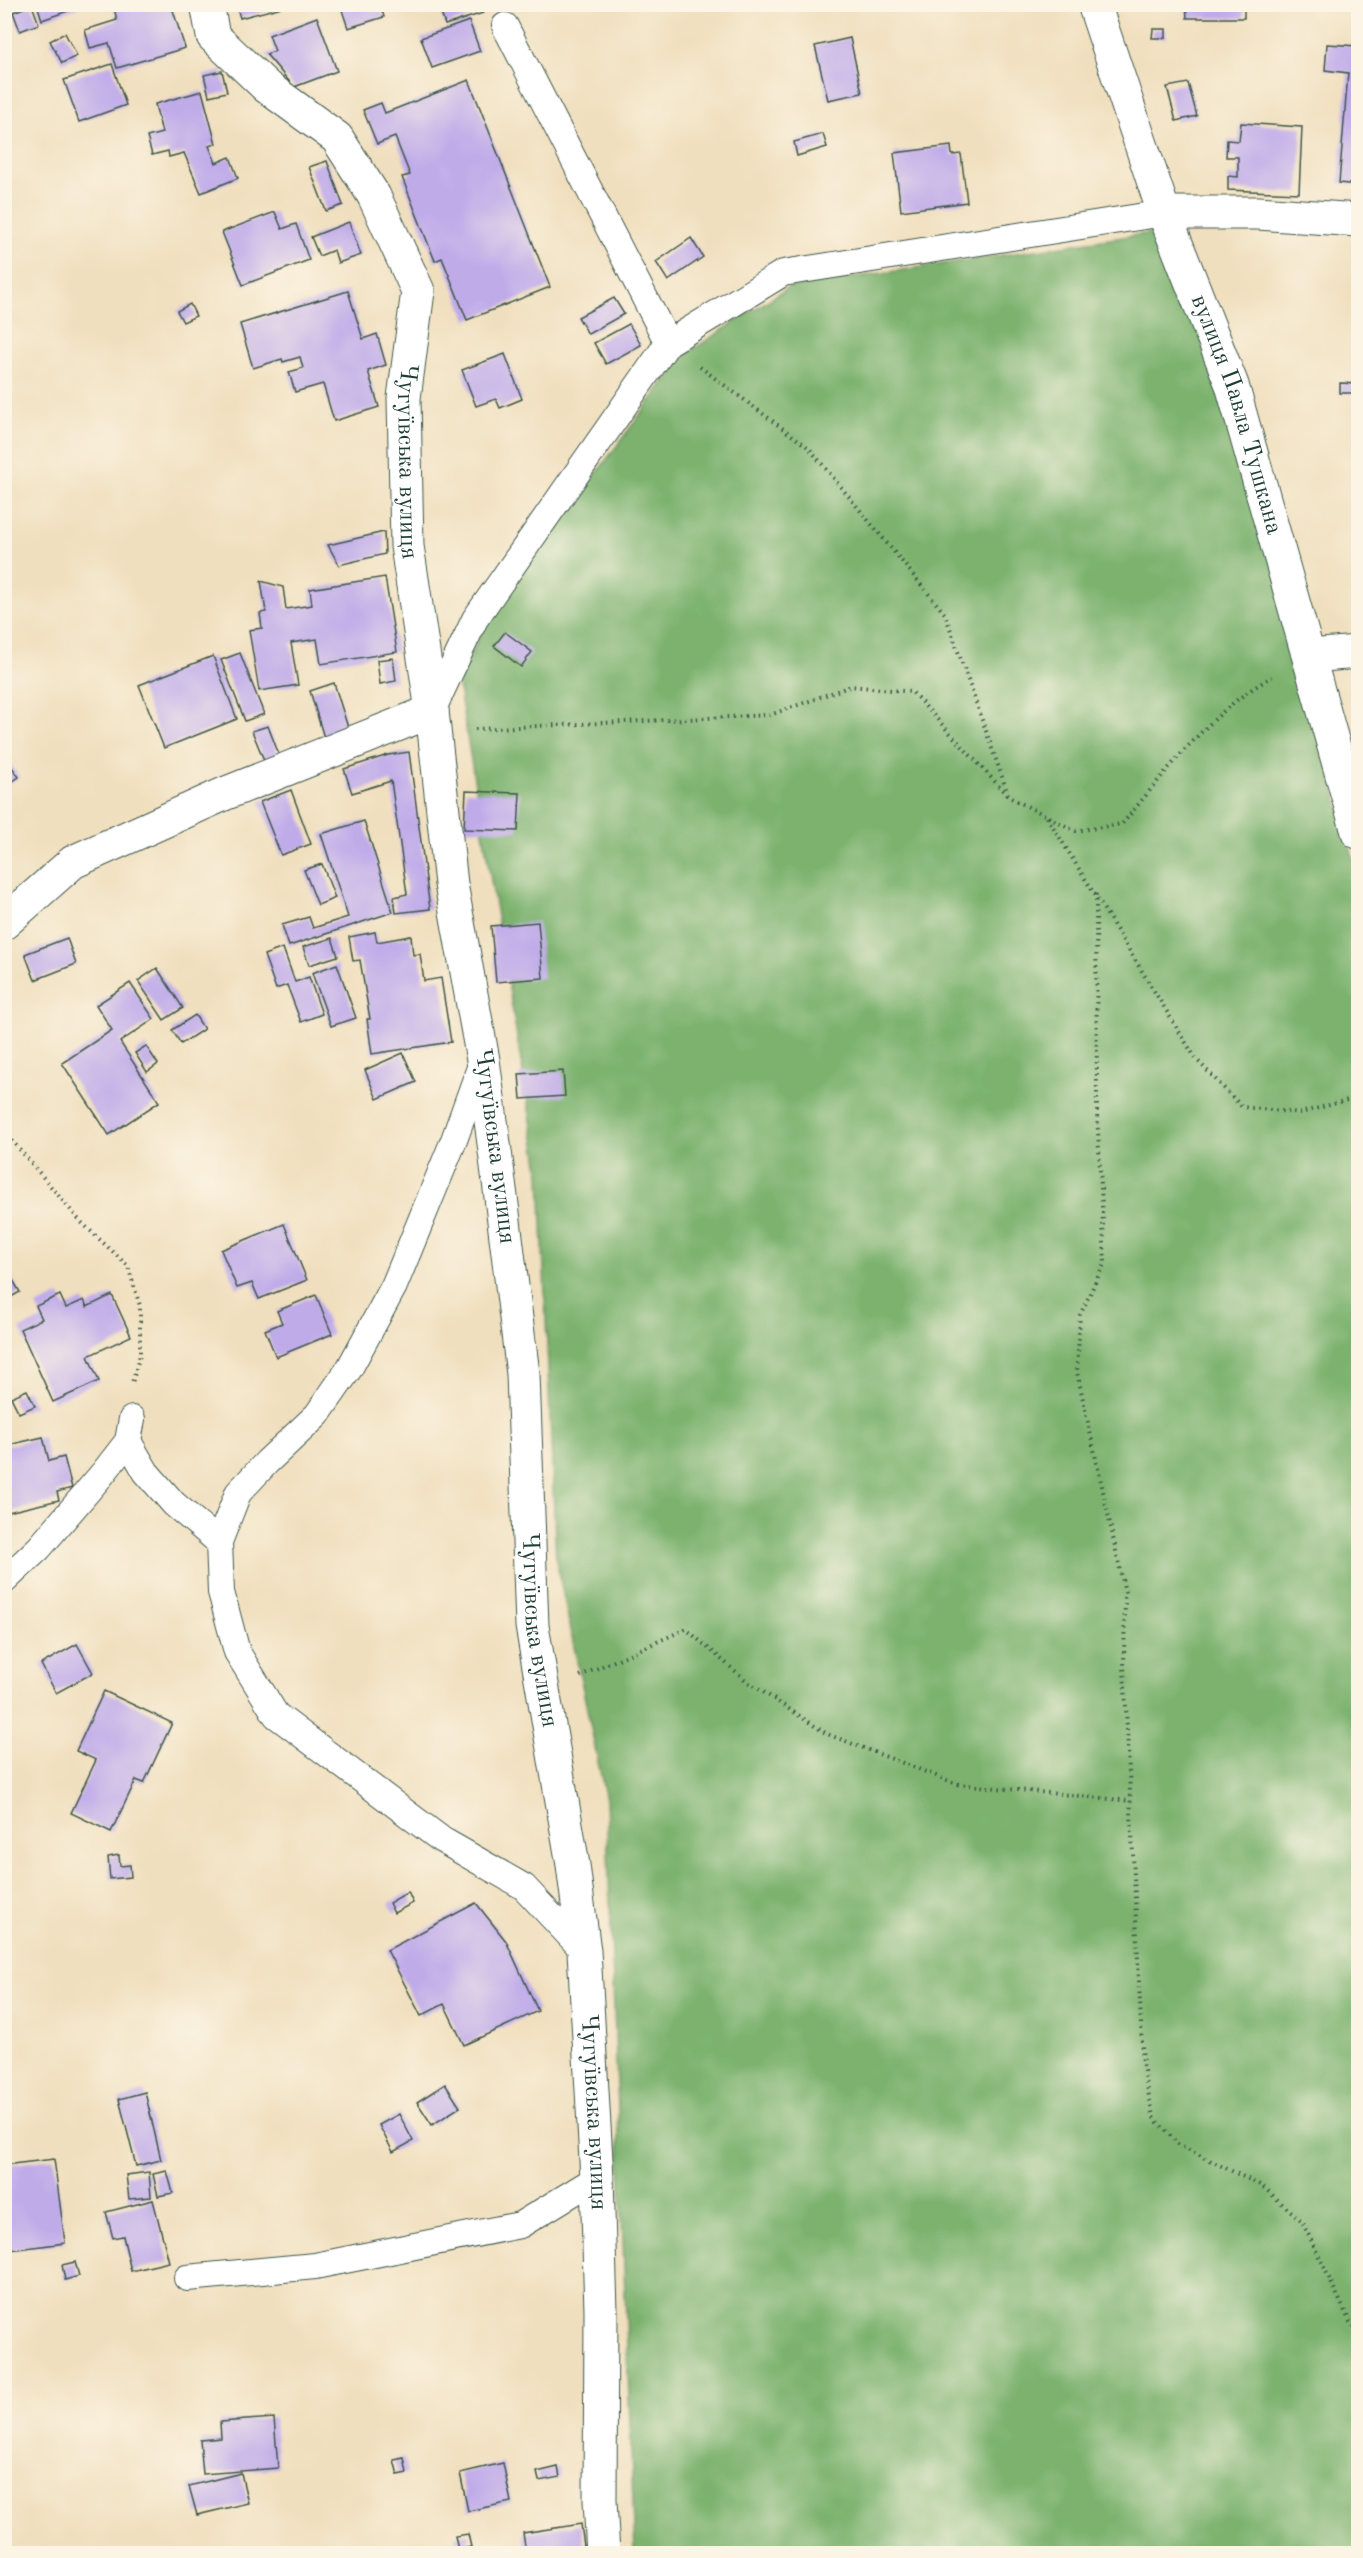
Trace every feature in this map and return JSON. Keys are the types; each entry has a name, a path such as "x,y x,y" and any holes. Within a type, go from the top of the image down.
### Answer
{"street":[{"name":"Чугуївська вулиця","path":"207,4 213,36 267,87 337,138 374,196 418,291 404,398 407,546 434,721 452,884 483,1060 523,1374 532,1626 573,1865 584,1951 597,2178 601,2311 600,2500 603,2553"},
{"name":"вулиця Павла Тушкана","path":"1094,4 1164,213 1232,385 1359,832"},
{"path":"1164,213 1257,213 1359,220"},
{"path":"1310,656 1359,652"},
{"path":"4,923 73,862 224,794 434,721"}],"lane":[{"path":"505,26 669,343"},
{"path":"434,721 475,619 669,343 783,273 1164,213"},
{"path":"483,1060 450,1151 394,1286 349,1369 317,1414 238,1493 219,1542 221,1592 237,1652 276,1715 442,1840 524,1887 584,1951"},
{"path":"130,1430 146,1472 174,1504 219,1542"},
{"path":"4,1581 39,1548 130,1430"},
{"path":"187,2278 315,2266 520,2225 597,2178"}],"path":[{"path":"669,343 809,448 945,614 1009,797"},
{"path":"434,721 770,715 851,686 912,692 1009,797 1076,831 1122,824 1200,732 1260,683 1310,656"},
{"path":"1047,817 1196,1059 1242,1107 1301,1113 1359,1096"},
{"path":"1096,894 1097,1112 1105,1262 1080,1315 1077,1372 1125,1592 1124,1666 1143,2065 1153,2117 1179,2145 1262,2186 1302,2221 1350,2322 1359,2330"},
{"path":"4,1131 80,1221 128,1266 140,1306 140,1355 130,1388 130,1430"},
{"path":"543,1693 686,1629 748,1682 827,1734 957,1784 1131,1801"}],"green space":[{"path":"1156,232 1226,388 1358,876 1358,2553 635,2553 606,1800 556,1560 540,1175 458,682 485,624 684,355 789,287"}],"building":[{"path":"37,4 85,4 85,5 42,20"},
{"path":"113,4 171,4 185,48 117,68 109,43 90,48 85,30 117,20"},
{"path":"236,4 290,4 290,5 240,18"},
{"path":"340,4 380,4 384,17 348,28"},
{"path":"438,4 480,4 483,13 445,25"},
{"path":"1186,4 1244,4 1244,18 1187,18"},
{"path":"32,5 39,24 20,31 13,12"},
{"path":"317,17 337,71 294,87 266,54 275,51 269,35"},
{"path":"469,21 480,51 432,68 421,38"},
{"path":"1153,29 1166,29 1166,38 1152,38"},
{"path":"65,33 77,56 62,63 50,41"},
{"path":"850,38 862,93 828,100 815,46"},
{"path":"1327,44 1358,46 1358,185 1339,183 1348,73 1325,70"},
{"path":"112,64 126,105 79,122 64,80"},
{"path":"222,71 227,92 209,96 204,75"},
{"path":"469,80 550,287 467,320 442,258 435,261 402,177 410,175 395,137 377,144 363,110 381,103 385,113"},
{"path":"1188,83 1197,116 1176,121 1167,87"},
{"path":"202,91 216,144 209,146 216,163 230,157 238,178 201,193 184,153 169,157 168,151 152,155 147,137 162,133 155,104"},
{"path":"1241,123 1302,127 1299,193 1228,190 1228,176 1238,177 1238,157 1226,157 1227,140 1239,141"},
{"path":"823,134 827,147 797,156 794,142"},
{"path":"951,146 952,155 961,154 967,202 901,211 894,153"},
{"path":"327,161 343,205 326,211 309,167"},
{"path":"275,212 282,229 296,224 309,260 243,285 222,232"},
{"path":"349,222 361,255 338,263 334,250 319,256 311,237"},
{"path":"691,238 703,257 668,281 656,262"},
{"path":"348,291 363,339 377,334 386,365 368,371 379,407 334,421 323,384 295,392 289,372 303,368 300,357 283,362 282,359 253,368 240,324"},
{"path":"614,298 624,314 588,334 578,317"},
{"path":"190,304 196,316 183,322 177,311"},
{"path":"629,324 641,345 606,364 594,343"},
{"path":"505,354 522,399 500,408 496,399 476,406 462,370"},
{"path":"1340,383 1358,384 1358,393 1340,393"},
{"path":"384,532 385,554 339,565 328,545"},
{"path":"1358,551 1358,580 1357,580 1354,552"},
{"path":"385,577 397,652 321,664 317,639 291,643 298,685 259,691 249,630 262,628 260,613 266,612 261,581 283,587 286,609 312,605 310,589"},
{"path":"505,632 532,652 521,667 494,646"},
{"path":"240,653 264,714 245,721 221,660"},
{"path":"213,656 237,719 164,748 139,685"},
{"path":"393,658 396,681 380,684 377,660"},
{"path":"334,683 350,734 325,741 310,691"},
{"path":"268,726 281,760 266,765 252,731"},
{"path":"409,752 430,909 396,913 394,897 407,894 391,781 352,793 344,769 388,755"},
{"path":"4,756 19,777 4,787"},
{"path":"291,790 311,844 281,855 260,802"},
{"path":"466,791 520,793 518,831 464,829"},
{"path":"364,821 393,912 289,946 282,925 309,917 313,928 348,917 321,834"},
{"path":"322,864 335,898 318,905 304,870"},
{"path":"538,922 543,978 496,982 491,926"},
{"path":"375,932 377,942 411,936 413,955 420,954 424,981 441,978 451,1042 372,1054 367,1019 370,1019 360,960 353,961 349,937"},
{"path":"67,938 76,964 35,980 25,954"},
{"path":"332,938 338,956 309,965 303,947"},
{"path":"283,948 295,982 309,977 322,1014 301,1022 287,985 276,989 264,955"},
{"path":"337,964 356,1018 331,1026 312,973"},
{"path":"157,968 183,1008 164,1020 138,981"},
{"path":"130,983 154,1019 120,1042 159,1102 109,1135 62,1063 112,1030 96,1005"},
{"path":"195,1015 204,1029 181,1044 172,1030"},
{"path":"146,1046 158,1064 147,1072 135,1053"},
{"path":"403,1053 416,1082 377,1099 365,1070"},
{"path":"563,1071 565,1096 521,1099 519,1074"},
{"path":"284,1224 307,1280 259,1299 252,1283 237,1288 221,1250"},
{"path":"4,1265 20,1292 4,1301"},
{"path":"60,1295 66,1308 84,1300 87,1307 112,1295 131,1336 88,1356 99,1381 53,1402 20,1329 42,1319 36,1306"},
{"path":"316,1295 332,1334 276,1357 265,1330 282,1323 277,1311"},
{"path":"27,1390 35,1406 19,1413 11,1397"},
{"path":"43,1437 49,1461 64,1457 72,1488 57,1492 59,1500 4,1513 4,1446"},
{"path":"77,1644 93,1673 56,1693 41,1664"},
{"path":"104,1691 172,1723 144,1783 136,1780 111,1832 71,1813 96,1760 76,1751"},
{"path":"119,1855 120,1866 130,1865 131,1877 110,1879 108,1857"},
{"path":"408,1892 413,1903 394,1913 389,1903"},
{"path":"476,1903 506,1941 538,2011 464,2045 444,2004 421,2016 387,1950"},
{"path":"445,2084 460,2107 432,2125 417,2102"},
{"path":"145,2092 161,2160 136,2166 119,2099"},
{"path":"399,2114 413,2141 393,2152 379,2125"},
{"path":"54,2159 65,2243 10,2250 4,2210 4,2165"},
{"path":"167,2171 173,2193 158,2196 153,2174"},
{"path":"149,2172 151,2197 129,2199 126,2175"},
{"path":"153,2200 169,2262 131,2271 123,2236 113,2238 106,2212"},
{"path":"75,2262 79,2276 65,2280 62,2265"},
{"path":"274,2418 278,2468 203,2474 200,2440 221,2438 220,2422"},
{"path":"404,2458 407,2473 398,2475 394,2460"},
{"path":"503,2463 511,2502 468,2511 460,2473"},
{"path":"558,2467 560,2477 539,2481 537,2472"},
{"path":"241,2473 248,2503 197,2515 189,2486"},
{"path":"581,2524 584,2546 552,2553 526,2553 523,2533"},
{"path":"468,2534 471,2547 458,2550 455,2536"}]}
